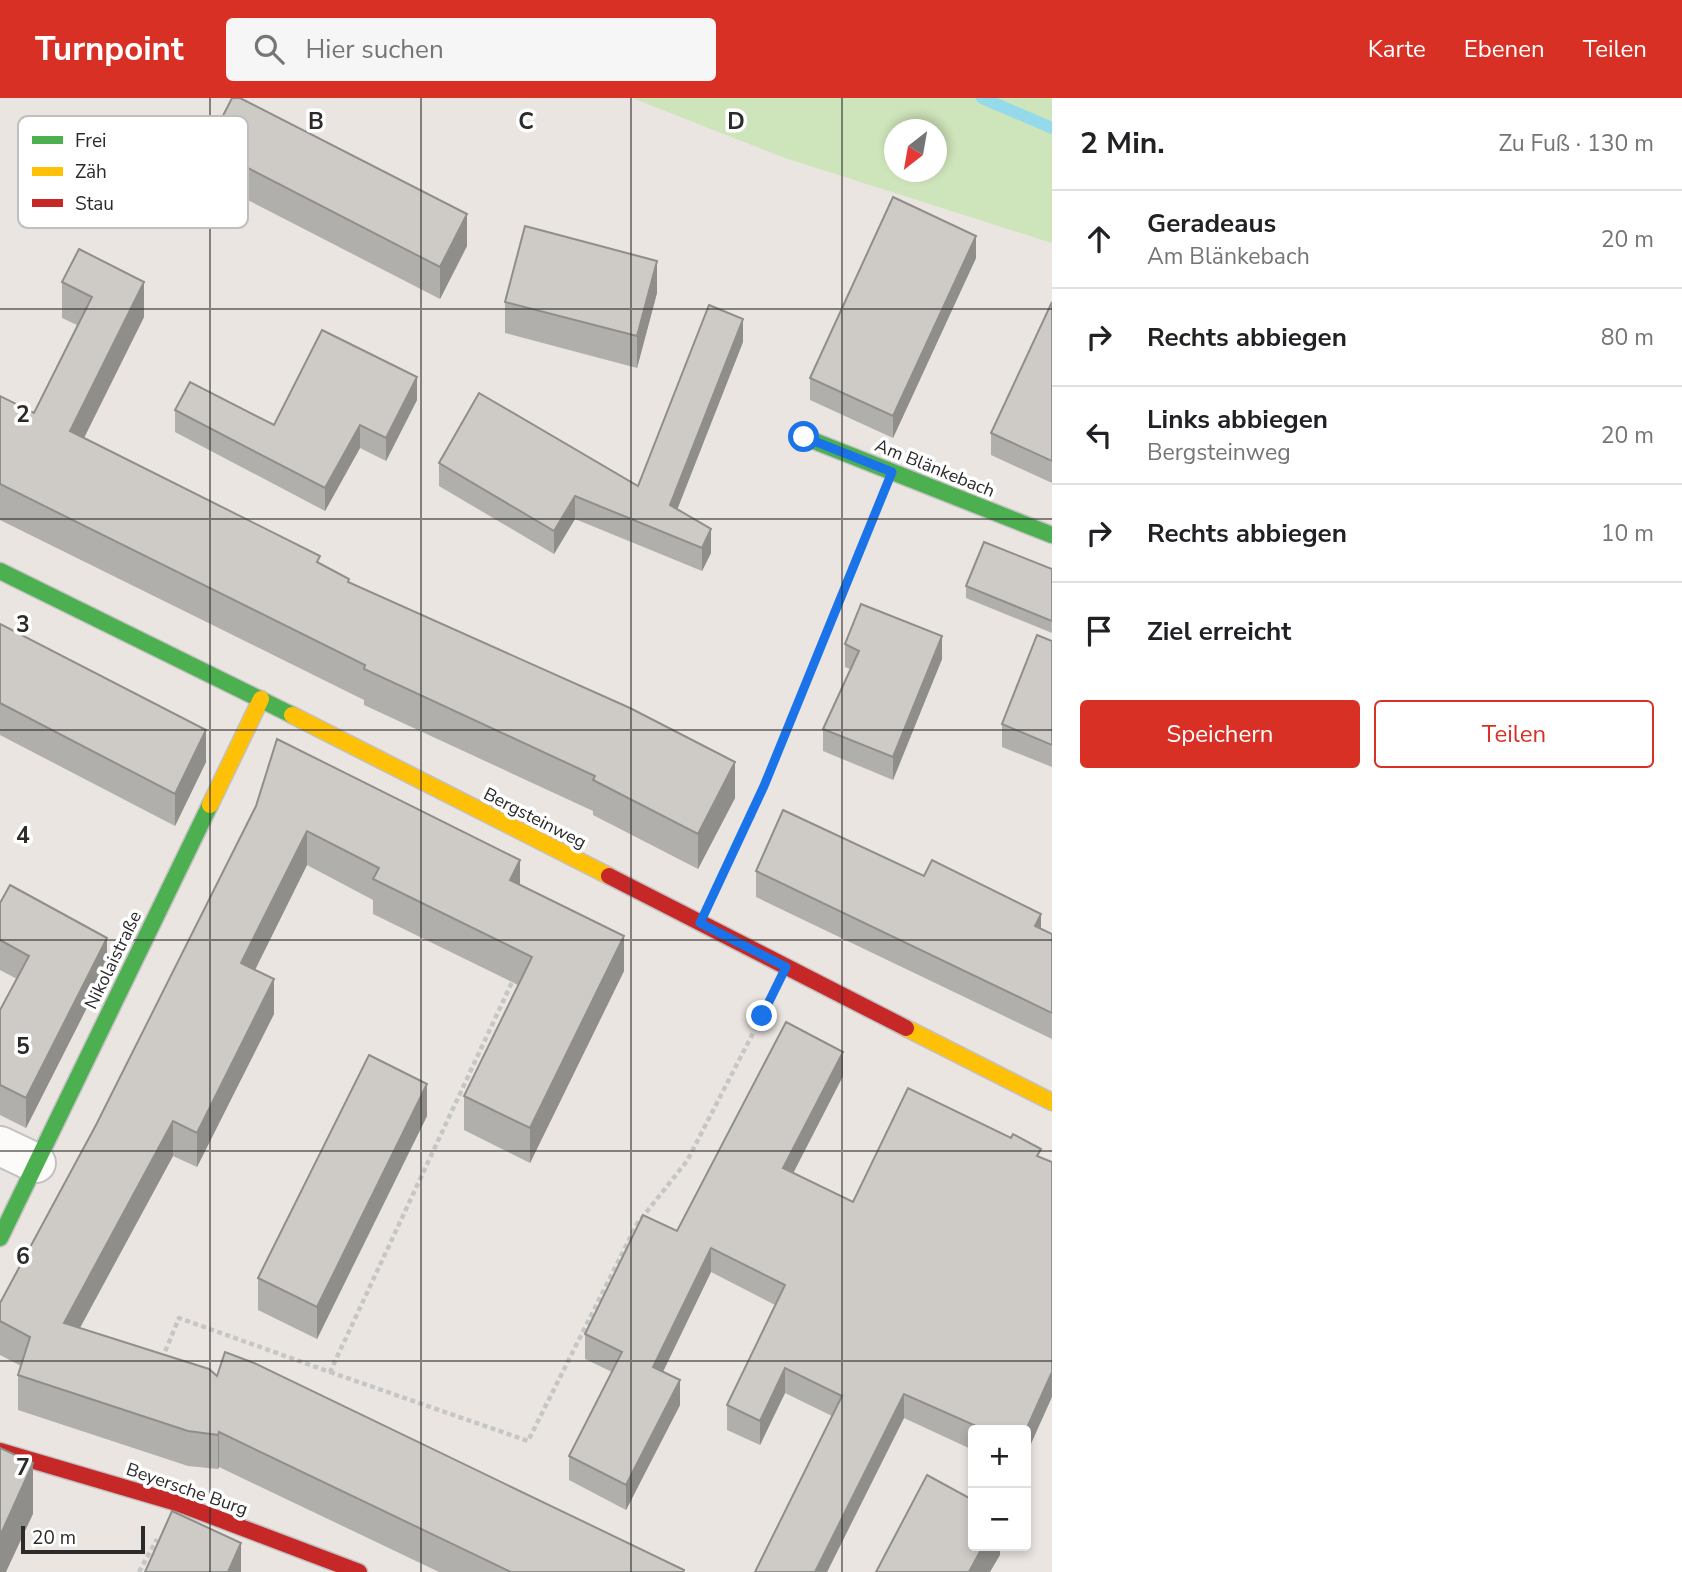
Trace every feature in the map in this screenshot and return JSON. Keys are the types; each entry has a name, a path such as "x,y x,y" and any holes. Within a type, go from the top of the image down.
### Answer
{"street":[{"name":"Am Blänkebach","path":"804,437 1052,535"},
{"name":"Bergsteinweg","path":"0,570 261,699 1052,1102"},
{"name":"Nikolaistraße","path":"0,1238 261,699"},
{"path":"0,1146 36,1163"},
{"name":"Beyersche Burg","path":"0,1451 177,1503 359,1572"}],"path":[{"path":"700,923 764,786 892,472"},
{"path":"330,1372 519,966"},
{"path":"159,1366 179,1318 528,1441 637,1224 687,1161 786,967"}],"green space":[{"path":"632,98 1052,98 1052,243 785,158"}],"building":[{"path":"232,98 240,98 467,214 440,267 248,168 248,116 223,116"},
{"path":"893,197 976,236 893,416 810,378"},
{"path":"525,226 657,261 637,336 505,302"},
{"path":"79,249 144,282 70,431 320,556 317,562 349,579 348,582 630,708 735,762 698,834 593,780 595,776 364,669 365,665 0,484 0,396 34,413 92,297 62,282"},
{"path":"1052,302 1052,461 991,433"},
{"path":"709,305 743,319 670,505 711,529 702,548 575,496 554,531 439,463 479,393 638,486"},
{"path":"322,330 417,377 386,438 360,425 325,488 175,410 190,382 274,425"},
{"path":"984,542 1052,569 1052,621 966,586"},
{"path":"861,604 942,636 893,757 823,729 859,651 845,644"},
{"path":"0,624 206,730 175,794 0,703"},
{"path":"1037,635 1052,641 1052,745 1002,724"},
{"path":"277,739 520,860 510,880 624,936 530,1128 464,1096 532,957 373,879 379,868 307,831 241,963 274,979 197,1133 173,1121 64,1323 209,1369 217,1376 225,1352 254,1363 684,1570 683,1572 511,1572 219,1432 218,1435 188,1431 18,1375 30,1337 0,1321 0,1303 96,1125 256,806"},
{"path":"783,810 924,876 932,860 1041,914 1035,926 1052,934 1052,1013 756,871"},
{"path":"10,885 107,938 26,1098 0,1085 0,1010 29,956 0,940 0,903"},
{"path":"786,1022 843,1052 783,1168 853,1202 908,1088 1011,1138 1013,1134 1041,1149 1037,1156 1052,1162 1052,1372 1028,1425 974,1425 904,1394 815,1572 755,1572 842,1396 785,1368 760,1421 727,1405 785,1285 711,1248 653,1367 680,1380 626,1485 569,1456 622,1352 585,1334 643,1215 677,1231"},
{"path":"369,1055 427,1084 317,1307 258,1278"},
{"path":"0,1448 33,1463 0,1536"},
{"path":"927,1475 968,1497 968,1551 980,1551 969,1572 876,1572"},
{"path":"172,1511 241,1543 228,1572 145,1572"}],"waterway":[{"path":"982,98 1052,128"}],"traffic: fast":[{"path":"804,437 1052,535"},
{"path":"0,571 292,715"},
{"path":"0,1238 210,805"}],"traffic: slow":[{"path":"210,805 261,699"},
{"path":"292,715 609,876"},
{"path":"906,1028 1052,1102"}],"traffic: jam":[{"path":"609,876 906,1028"},
{"path":"0,1451 177,1503 359,1572"}],"route":[{"path":"762,1016 786,967 700,923 764,786 892,472 804,437"}]}
